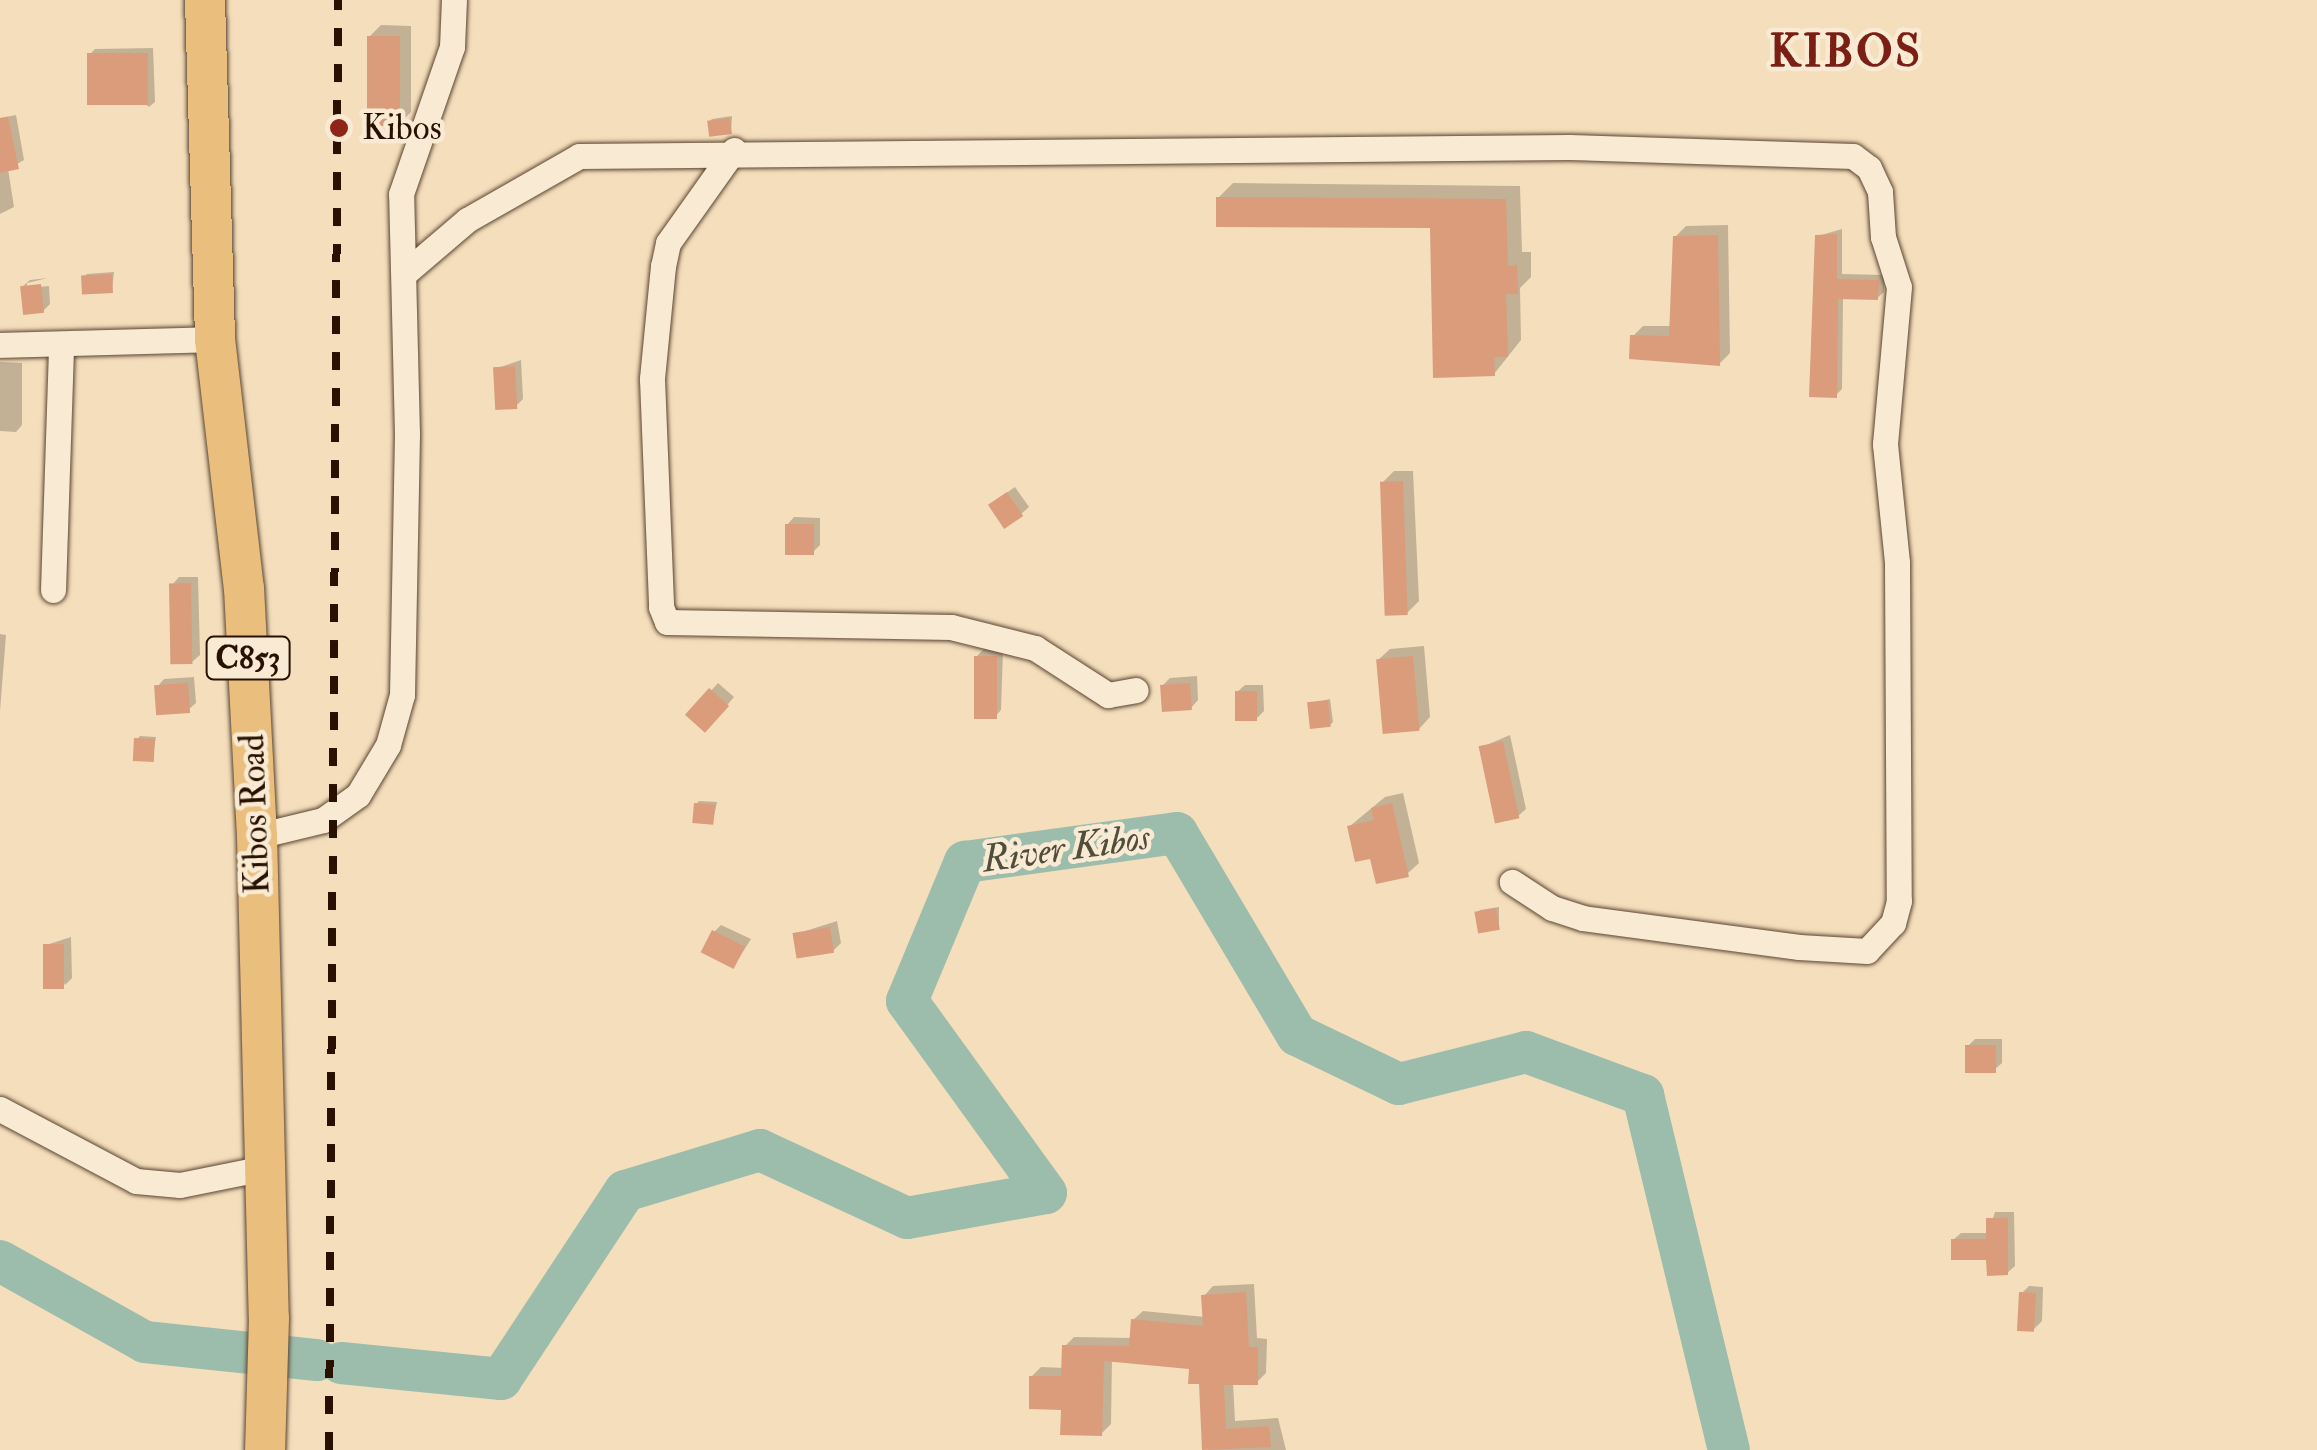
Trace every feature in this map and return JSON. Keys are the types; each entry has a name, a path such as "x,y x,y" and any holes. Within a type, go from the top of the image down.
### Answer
{"main road":[{"name":"Kibos Road","path":"205,0 215,338 244,588 258,836 269,1318 265,1450"}],"street":[{"path":"258,836 322,820 358,795 388,745 402,695 405,273 401,194 452,47 454,0"},
{"path":"405,273 466,220 579,156 734,150 1831,150 1869,168 1899,287 1885,444 1897,564 1899,900 1893,924 1867,950 1799,948 1583,918 1552,908 1512,882"},
{"path":"734,150 668,244 663,266 652,379 661,607 667,622 950,626 1034,648 1108,695 1136,690"},
{"path":"0,345 215,338"},
{"path":"53,590 61,344"},
{"path":"0,1109 136,1181 180,1185 264,1168"}],"building":[{"path":"367,36 400,36 400,126 367,126"},
{"path":"87,53 148,53 148,105 87,105"},
{"path":"8,117 19,169 0,173 0,118"},
{"path":"730,118 732,134 709,137 707,121"},
{"path":"1216,197 1506,199 1508,266 1517,265 1518,294 1506,294 1508,357 1494,357 1495,376 1433,378 1430,228 1216,227"},
{"path":"1837,234 1837,279 1879,280 1878,300 1838,299 1837,398 1809,397 1815,235"},
{"path":"1718,235 1720,366 1629,359 1630,335 1669,336 1673,236"},
{"path":"112,274 113,293 82,295 81,276"},
{"path":"41,284 44,313 23,315 20,286"},
{"path":"515,366 517,409 495,410 493,367"},
{"path":"1403,481 1408,615 1385,616 1380,482"},
{"path":"1007,492 1023,516 1004,529 988,505"},
{"path":"785,524 814,524 814,555 785,555"},
{"path":"169,583 191,583 192,664 170,664"},
{"path":"974,656 997,656 997,719 974,719"},
{"path":"1413,656 1420,731 1383,734 1376,659"},
{"path":"188,683 190,713 156,715 154,685"},
{"path":"1190,683 1192,710 1162,712 1160,685"},
{"path":"709,688 729,706 705,733 685,715"},
{"path":"1235,691 1257,691 1257,721 1235,721"},
{"path":"1328,700 1331,727 1310,729 1307,702"},
{"path":"134,738 155,739 154,762 133,761"},
{"path":"1503,741 1519,818 1495,823 1479,746"},
{"path":"694,803 715,805 713,825 692,823"},
{"path":"1392,803 1409,877 1376,884 1370,859 1355,862 1347,826 1374,820 1371,808"},
{"path":"1496,908 1500,930 1478,933 1474,912"},
{"path":"830,927 834,953 797,959 792,933"},
{"path":"712,930 745,947 734,969 701,952"},
{"path":"43,944 64,944 64,989 43,989"},
{"path":"1965,1045 1996,1045 1996,1073 1965,1073"},
{"path":"1986,1218 2008,1218 2008,1275 1987,1276 1986,1260 1951,1260 1951,1239 1986,1239"},
{"path":"1246,1292 1249,1347 1258,1347 1258,1385 1224,1385 1226,1429 1269,1426 1271,1447 1202,1450 1199,1384 1188,1384 1189,1369 1104,1361 1102,1436 1060,1435 1061,1410 1029,1409 1029,1376 1061,1376 1062,1345 1129,1346 1131,1319 1203,1326 1201,1295"},
{"path":"2019,1292 2036,1293 2034,1332 2017,1331"}],"waterway":[{"name":"River Kibos","path":"341,1363 501,1379 625,1191 760,1150 907,1218 1046,1193 907,1001 965,862 1177,833 1297,1035 1399,1084 1526,1052 1643,1095 1729,1450"},
{"path":"0,1261 145,1342 317,1360"}],"railway":[{"path":"329,1450 338,0"}],"place":[{"name":"Kibos","path":"339,128"}],"district":[{"name":"KIBOS","path":"1846,53"}]}
